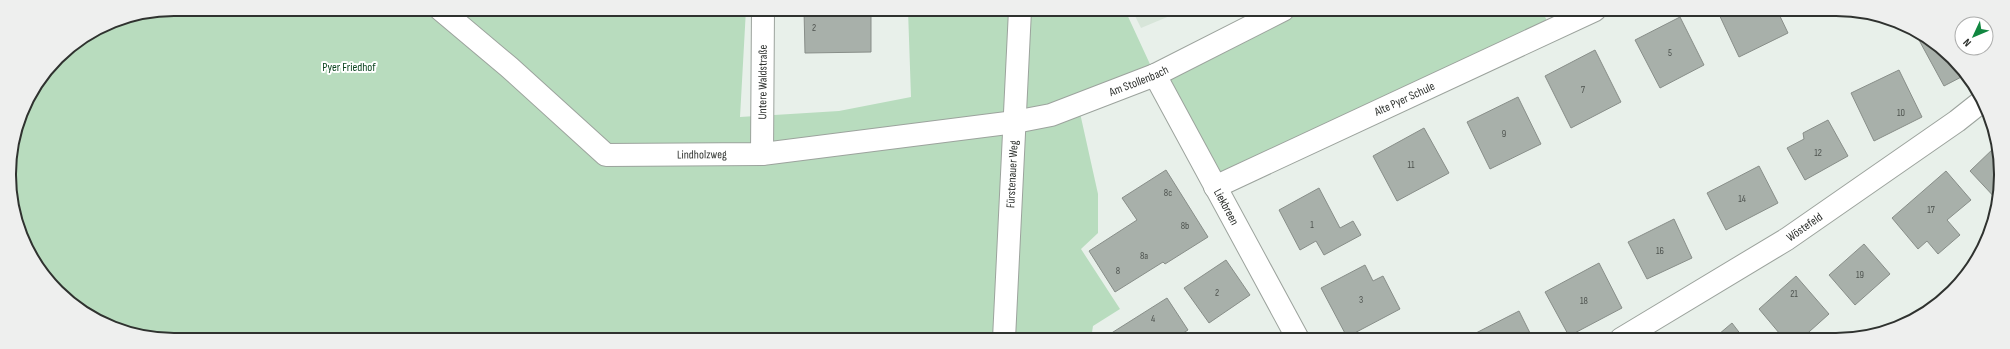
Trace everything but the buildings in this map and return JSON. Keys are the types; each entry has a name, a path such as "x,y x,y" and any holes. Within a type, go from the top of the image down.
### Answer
{"street":[{"name":"Lindholzweg","path":"448,16 510,67 606,155 762,154 1015,122"},
{"name":"Untere Waldstraße","path":"762,154 763,16"},
{"name":"Fürstenauer Weg","path":"1004,333 1020,16"},
{"name":"Am Stollenbach","path":"1015,122 1051,114 1155,75 1254,16"},
{"name":"Alte Pyer Schule","path":"1215,187 1582,16"},
{"name":"Liekbreen","path":"1155,75 1295,333"},
{"name":"Wöstefeld","path":"1632,333 1787,239 1957,121 1978,104"}],"shaded area":[{"path":"1135,16 1170,16 1141,28"}],"green space":[{"name":"Pyer Friedhof","path":"164,16 746,16 740,117 839,111 911,97 908,16 1128,16 1155,75 1271,16 1545,16 1551,30 1215,187 1155,76 1078,104 1098,194 1098,233 1081,249 1120,309 1093,326 1092,333 154,332 133,328 104,317 70,294 55,279 32,245 21,216 16,185 17,154 21,133 32,104 43,86 62,62 86,43 104,32 133,21"}]}
